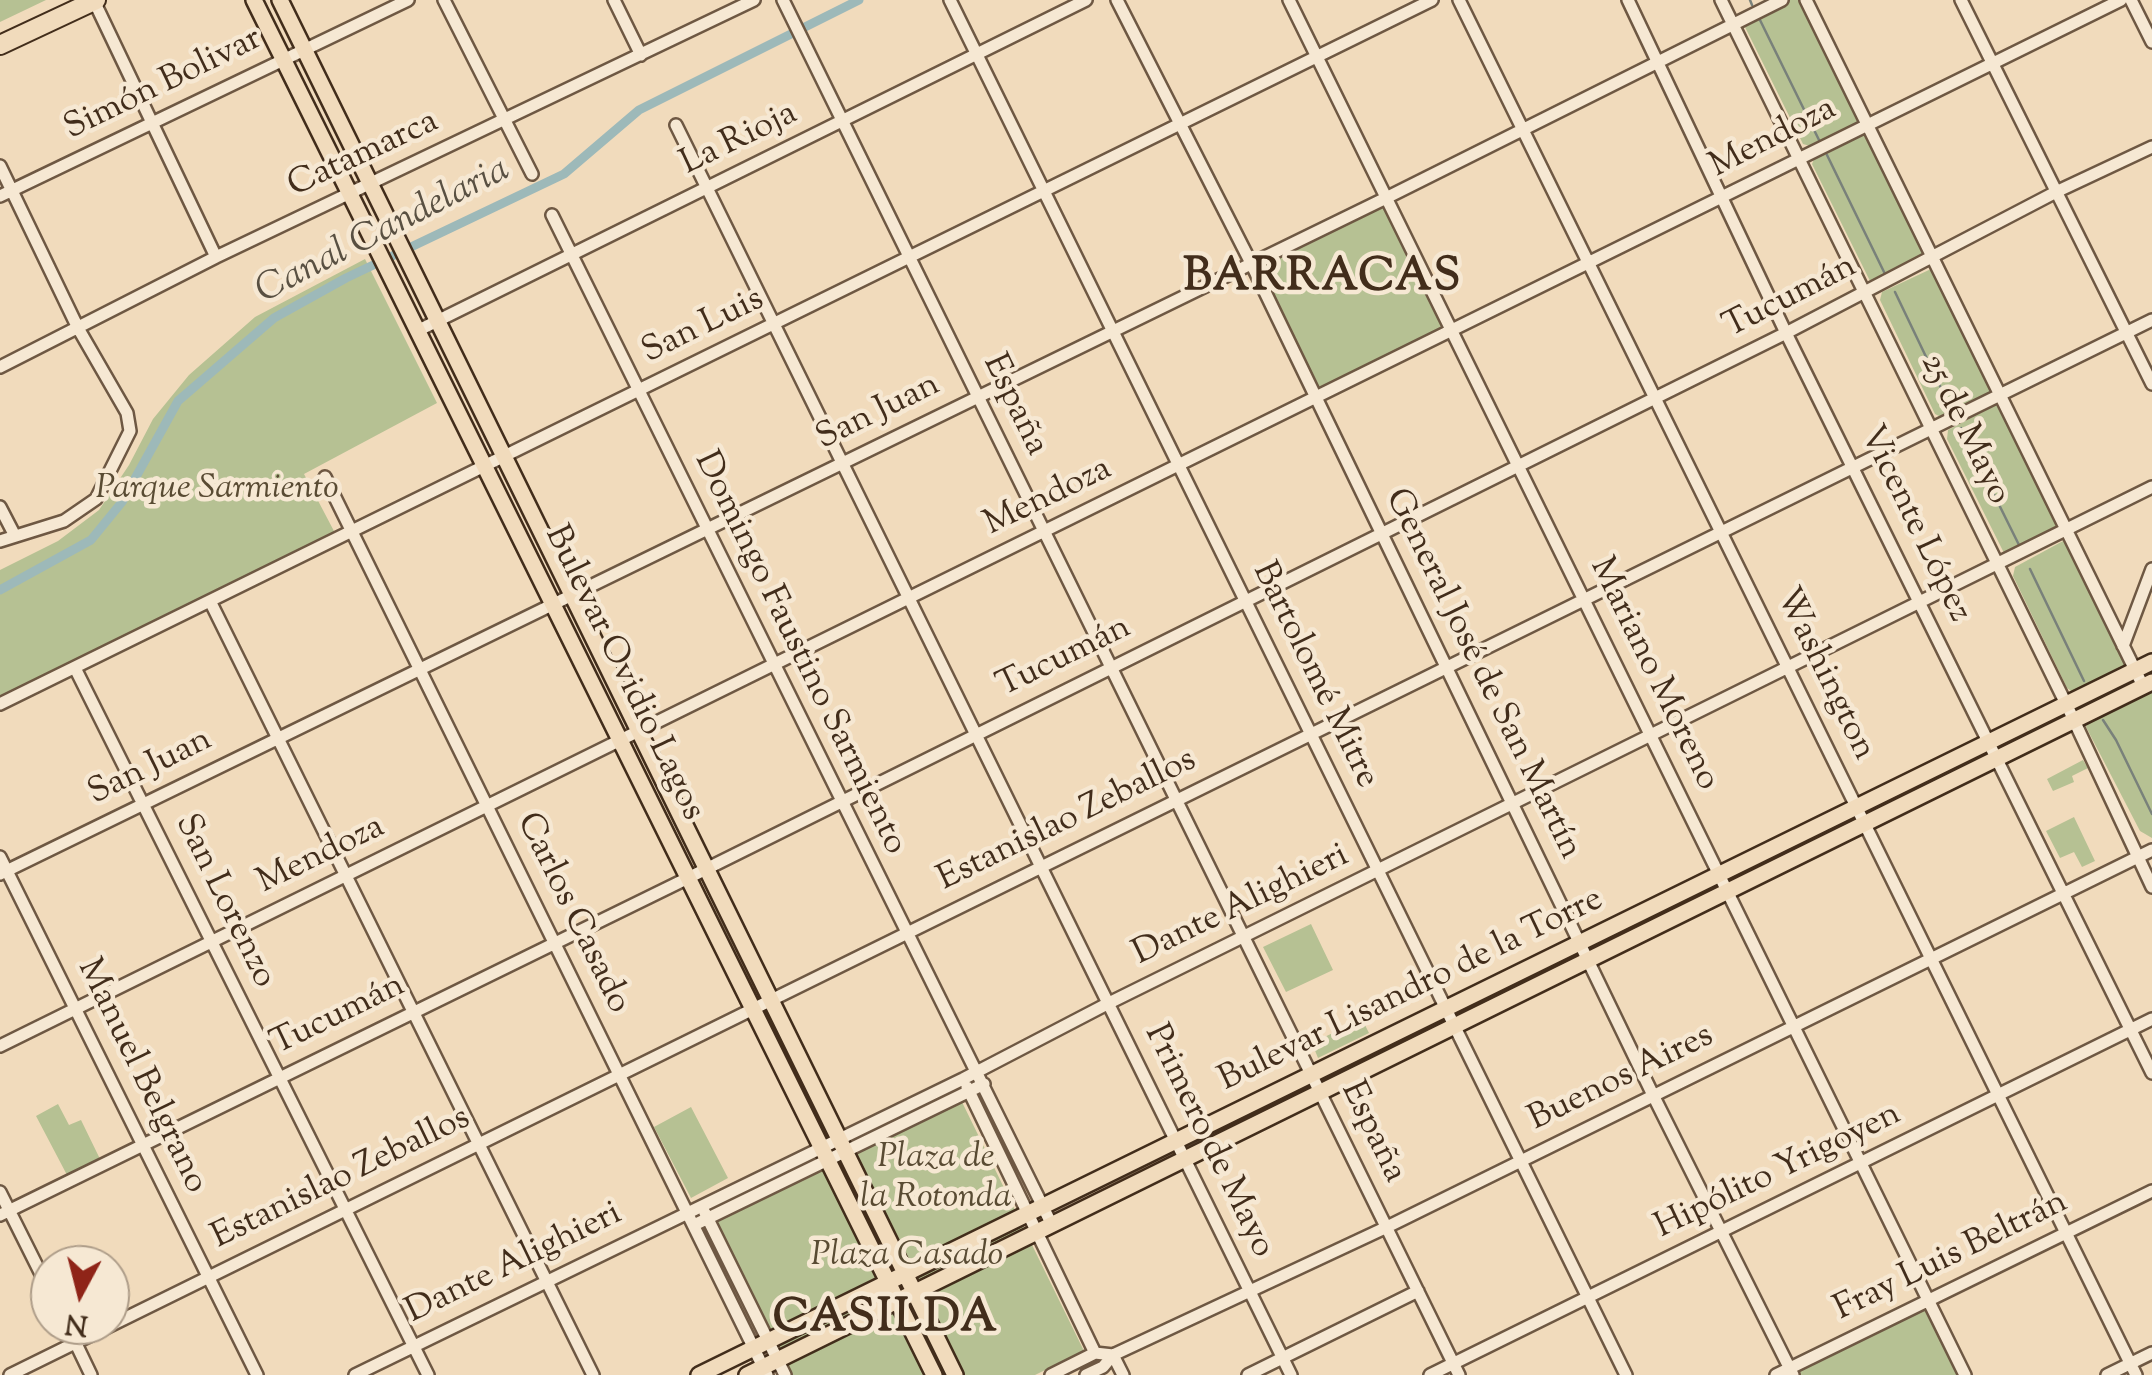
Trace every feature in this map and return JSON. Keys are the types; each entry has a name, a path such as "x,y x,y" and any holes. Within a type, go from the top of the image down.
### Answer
{"highway":[{"path":"0,46 95,0"}],"main road":[{"name":"Bulevar Ovidio Lagos","path":"254,0 934,1375"},
{"name":"Bulevar Ovidio Lagos","path":"280,0 955,1375"},
{"name":"Bulevar Lisandro de la Torre","path":"699,1375 1036,1210 1320,1091 1456,1026 1998,758 2152,662"},
{"name":"Bulevar Lisandro de la Torre","path":"747,1375 773,1369 1044,1226 1312,1074 1990,742 2148,684"}],"street":[{"path":"95,0 216,257"},
{"name":"Simón Bolivar","path":"6,194 408,0"},
{"path":"444,0 532,174"},
{"path":"614,0 641,56"},
{"name":"Catamarca","path":"0,367 216,257 754,0"},
{"name":"España","path":"783,0 1456,1369"},
{"name":"Bartolomé Mitre","path":"950,0 1626,1375"},
{"name":"La Rioja","path":"419,330 1086,0"},
{"name":"General José de San Martín","path":"1117,0 1251,263 1791,1372"},
{"name":"Mariano Moreno","path":"1289,0 1965,1375"},
{"name":"San Luis","path":"0,704 1432,0"},
{"name":"Washington","path":"1459,0 2133,1369"},
{"name":"Vicente López","path":"1628,0 1786,333 2152,1073"},
{"name":"25 de Mayo","path":"1721,0 2152,887"},
{"name":"San Juan","path":"3,873 1386,198 1782,0"},
{"name":"25 de Mayo","path":"1806,0 2123,646 2135,670 2148,684"},
{"path":"1961,0 2152,384"},
{"name":"Mendoza","path":"0,1046 2121,0"},
{"path":"2131,0 2152,42"},
{"name":"Primero de Mayo","path":"676,125 1291,1375"},
{"name":"Tucumán","path":"5,1213 1786,333 2056,192 2152,147"},
{"path":"0,166 6,194 127,413 130,431 96,499 64,520 0,540"},
{"name":"Domingo Faustino Sarmiento","path":"552,215 905,933 978,1070 1036,1210"},
{"name":"Estanislao Zeballos","path":"130,1315 1310,733 1724,534 2152,320"},
{"name":"Carlos Casado","path":"324,477 694,1225 762,1345"},
{"name":"Dante Alighieri","path":"966,1085 978,1070 1108,1004 2152,487"},
{"path":"0,507 14,534"},
{"path":"2123,646 2152,569"},
{"path":"210,601 593,1375"},
{"name":"San Lorenzo","path":"75,668 428,1375"},
{"name":"Buenos Aires","path":"1086,1375 1103,1367 1114,1355 1387,1226 2152,850"},
{"name":"Manuel Belgrano","path":"0,857 3,873 76,1009 257,1375"},
{"name":"Hipólito Yrigoyen","path":"1430,1375 1456,1369 1588,1297 2152,1019"},
{"name":"Dante Alighieri","path":"355,1375 701,1205 825,1154 966,1085 984,1084"},
{"name":"Domingo Faustino Sarmiento","path":"966,1085 1044,1226 1095,1353"},
{"name":"Dante Alighieri","path":"694,1225 825,1154"},
{"name":"Fray Luis Beltrán","path":"1776,1375 1791,1372 2152,1191"},
{"path":"0,1192 5,1213 30,1257"},
{"name":"Carlos Casado","path":"701,1205 773,1369"},
{"path":"1248,1375 1418,1291"},
{"name":"Estanislao Zeballos","path":"10,1375 69,1345"},
{"path":"77,1345 92,1375"},
{"path":"1051,1375 1095,1353 1114,1355 1123,1375"},
{"path":"2107,1375 2133,1369 2152,1353"}],"green space":[{"path":"0,0 46,0 0,22"},
{"path":"1786,0 1803,0 1860,117 1857,124 1810,146 1803,144 1745,27 1749,20"},
{"path":"1860,133 1869,135 1927,254 1877,283 1870,281 1812,164 1815,157"},
{"path":"1378,207 1387,209 1443,323 1441,331 1326,388 1313,384 1261,273 1263,261"},
{"name":"Parque Sarmiento","path":"365,259 437,403 304,474 335,533 0,700 0,570 58,541 99,510 153,419 189,375 255,317"},
{"path":"1931,269 1936,271 1992,386 1989,395 1943,418 1935,414 1880,300 1882,292"},
{"path":"1996,405 2003,409 2058,523 2058,529 2006,557 1947,439 1948,430"},
{"path":"2063,541 2069,544 2126,660 2123,669 2074,693 2067,688 2013,576 2015,567"},
{"path":"2152,687 2152,838 2140,831 2086,727 2088,719"},
{"path":"1984,751 1985,759 1875,812 1868,806"},
{"path":"2083,760 2088,768 2072,776 2074,782 2053,791 2047,779"},
{"path":"1848,817 1849,825 1740,878 1733,872"},
{"path":"2074,817 2095,861 2082,867 2074,852 2060,858 2046,831"},
{"path":"1713,884 1714,893 1599,944 1597,939"},
{"path":"1311,924 1333,970 1286,992 1263,947"},
{"path":"1577,950 1578,959 1469,1011 1463,1010 1461,1005"},
{"path":"1362,1019 1369,1033 1318,1058 1312,1043"},
{"name":"Plaza Casado","path":"961,1100 1084,1351 1035,1375 789,1375 713,1220"},
{"path":"58,1104 69,1125 81,1120 100,1159 67,1175 36,1116"},
{"path":"691,1107 728,1178 691,1198 654,1127"},
{"path":"1928,1300 1965,1375 1793,1375 1790,1368"}],"waterway":[{"name":"Canal Candelaria","path":"0,590 91,540 122,502 178,401 274,318 346,278 564,174 639,110 859,0"},
{"path":"1750,0 1752,5"},
{"path":"1759,18 1819,140"},
{"path":"1827,155 1885,274"},
{"path":"1895,292 1952,411"},
{"path":"1961,428 2020,547"},
{"path":"2030,569 2084,681"},
{"path":"2103,720 2152,814"}],"district":[{"name":"BARRACAS","path":"1323,281"},
{"name":"CASILDA","path":"886,1322"}],"park label":[{"name":"Plaza de la Rotonda","path":"936,1180"}]}
